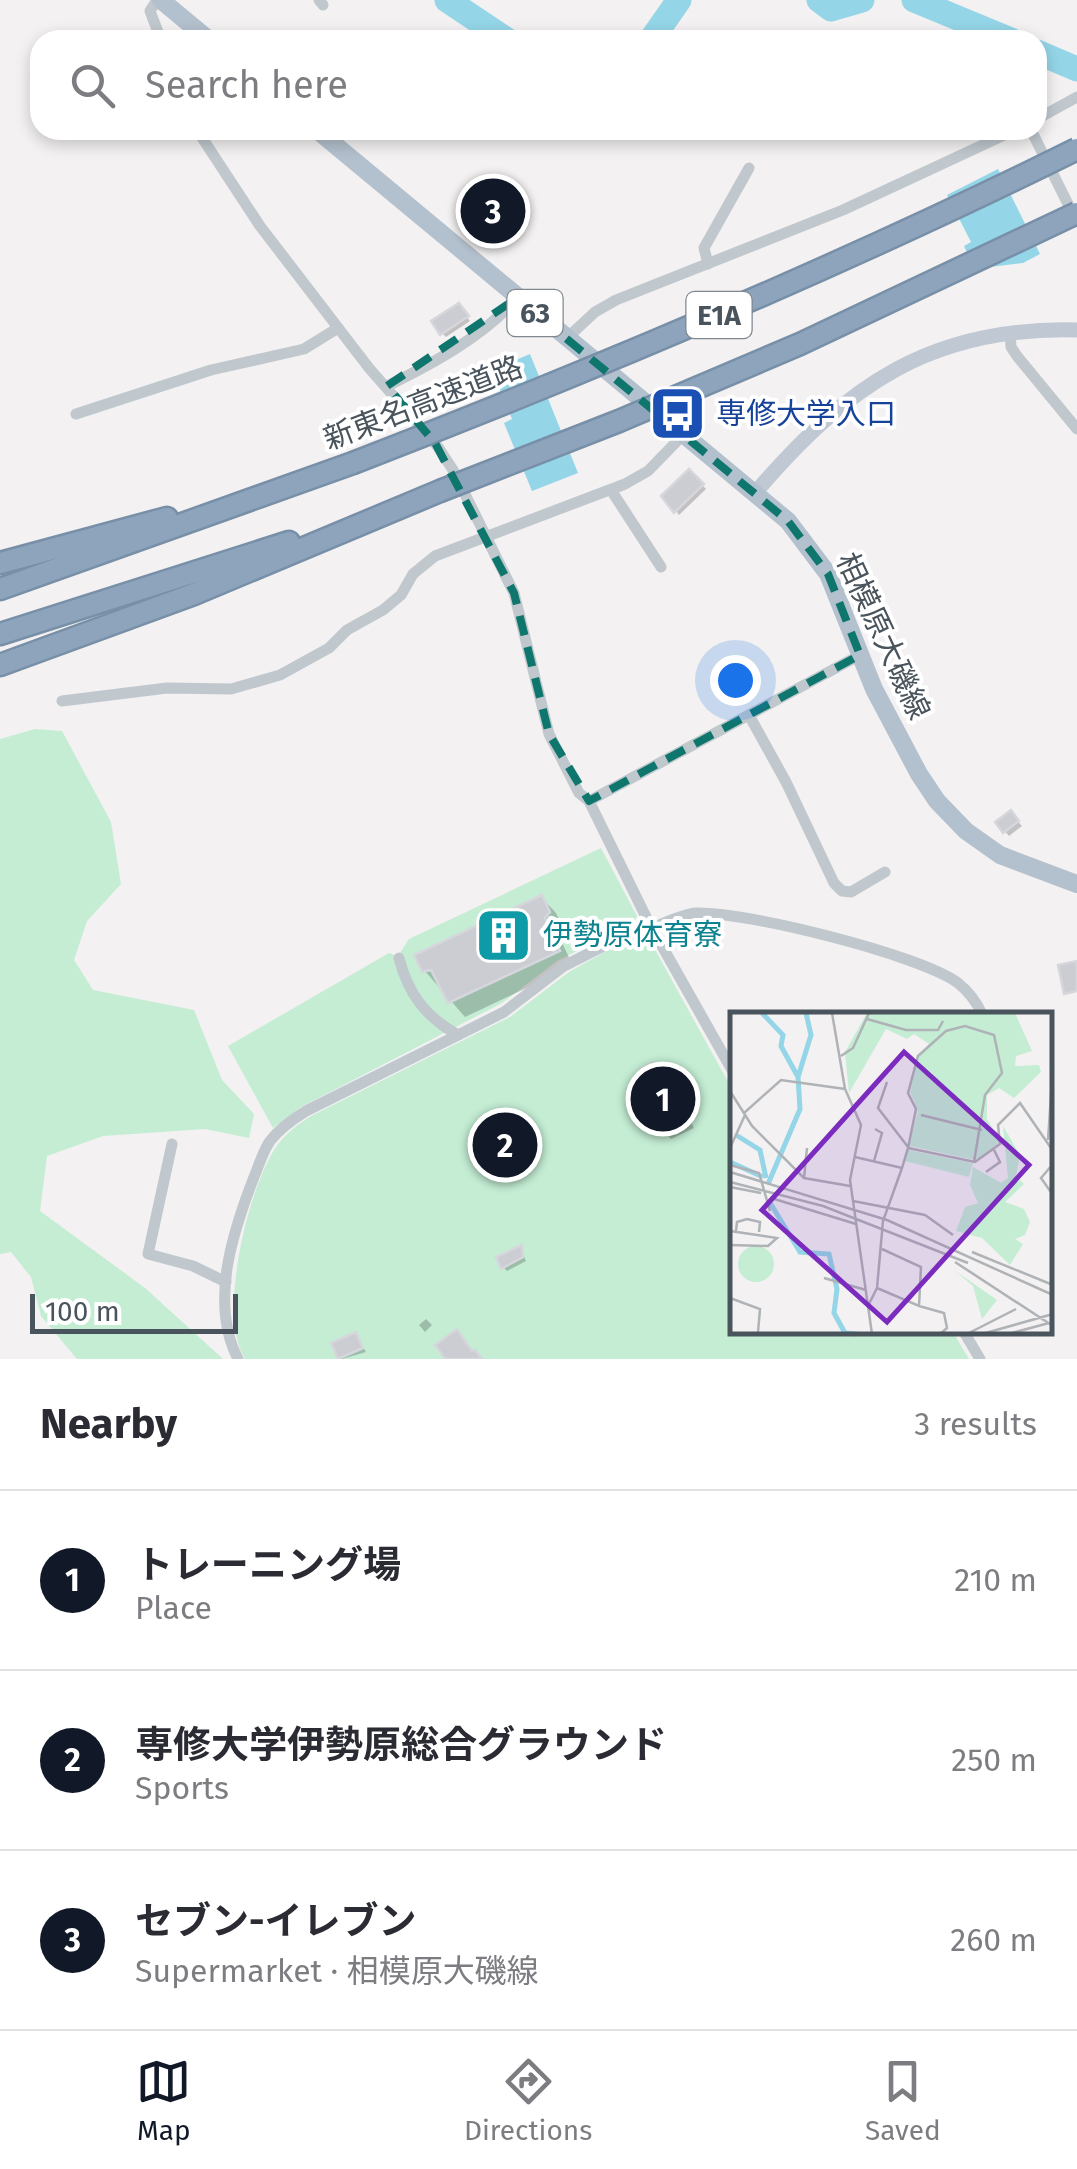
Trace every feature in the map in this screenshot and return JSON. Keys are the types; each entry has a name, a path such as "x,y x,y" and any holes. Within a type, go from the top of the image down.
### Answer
{"highway":[{"name":"新東名高速道路","path":"0,590 456,423 783,288 1077,149"},
{"name":"E1A","path":"373,516 620,421 800,344 1077,212"},
{"path":"0,562 208,506 352,460"},
{"path":"0,634 373,516"},
{"path":"0,665 194,594 373,516"}],"main road":[{"path":"159,0 196,30"},
{"name":"相模原大磯線","path":"329,140 788,521 828,574 874,689 919,774 952,817 1010,860 1077,884"},
{"path":"756,492 823,419 857,392 938,350 1010,332 1077,330"}],"street":[{"path":"157,30 150,11 159,0"},
{"path":"1047,114 1077,97"},
{"path":"204,140 260,226 338,328 438,447 520,609 549,734 730,1066"},
{"path":"566,339 594,312 616,300 844,210 994,140"},
{"path":"1036,140 1077,222"},
{"path":"708,264 704,248 748,168"},
{"path":"387,386 427,366 480,330 517,298"},
{"path":"76,414 211,370 304,349 338,328"},
{"path":"1010,332 1011,348 1077,429"},
{"path":"62,701 167,688 232,689 280,675 329,648 347,630 383,610 423,564 611,490 648,471 683,435"},
{"path":"611,490 654,563"},
{"path":"588,801 860,656"},
{"path":"750,717 834,883 842,891 851,892 885,872"},
{"path":"238,1359 229,1336 226,1282 232,1241 270,1140 306,1110 504,1012 564,966 651,925 694,913 757,920 886,952 958,983 980,1012"},
{"path":"399,958 413,996 430,1018 458,1034"},
{"path":"172,1144 148,1254 193,1266 226,1282"},
{"path":"965,1334 980,1359"}],"highlighted area":[{"path":"517,298 788,521 828,574 860,655 589,801 549,734 514,593 435,443 387,386"}],"green space":[{"path":"35,729 62,731 111,822 121,884 87,921 74,960 93,990 194,1010 222,1080 254,1114 249,1138 205,1129 103,1136 47,1156 40,1211 145,1288 223,1359 77,1359 41,1316 31,1277 11,1252 0,1254 0,739"},
{"path":"601,848 637,916 634,922 557,961 502,1003 301,1107 273,1128 228,1046 389,953 398,956 409,939"},
{"path":"648,937 730,1085 730,1334 954,1334 969,1359 245,1359 237,1339 234,1313 240,1252 265,1166 284,1138 311,1116 510,1017 569,972 626,940"}],"water":[{"path":"998,169 1040,254 1023,263 974,269 964,246 971,242 947,195"},
{"path":"530,354 578,473 532,491 504,423 512,419 492,370"}],"building":[{"path":"459,303 469,316 440,335 431,321"},
{"path":"689,469 704,484 674,513 661,496"},
{"path":"1011,810 1019,821 1003,833 995,822"},
{"name":"伊勢原体育寮","path":"542,895 550,912 545,918 560,951 448,1003 431,970 422,972 414,955"},
{"path":"1077,961 1077,991 1064,994 1058,965"},
{"path":"653,1063 655,1069 661,1066 689,1121 663,1133 637,1076 642,1073 640,1069"},
{"path":"522,1245 523,1257 501,1269 496,1257"},
{"path":"457,1329 482,1359 445,1359 435,1345"},
{"path":"356,1332 363,1348 338,1359 331,1343"}],"waterway":[{"path":"447,0 492,30"},
{"path":"658,30 679,0"},
{"path":"819,0 831,9 862,0"},
{"path":"914,0 987,30"},
{"path":"1047,56 1077,69"}],"place":[{"name":"セブン-イレブン","path":"493,211"},
{"name":"専修大学入口","path":"677,414"},
{"name":"伊勢原体育寮","path":"504,935"},
{"name":"トレーニング場","path":"663,1099"},
{"name":"専修大学伊勢原総合グラウンド","path":"505,1145"}]}
